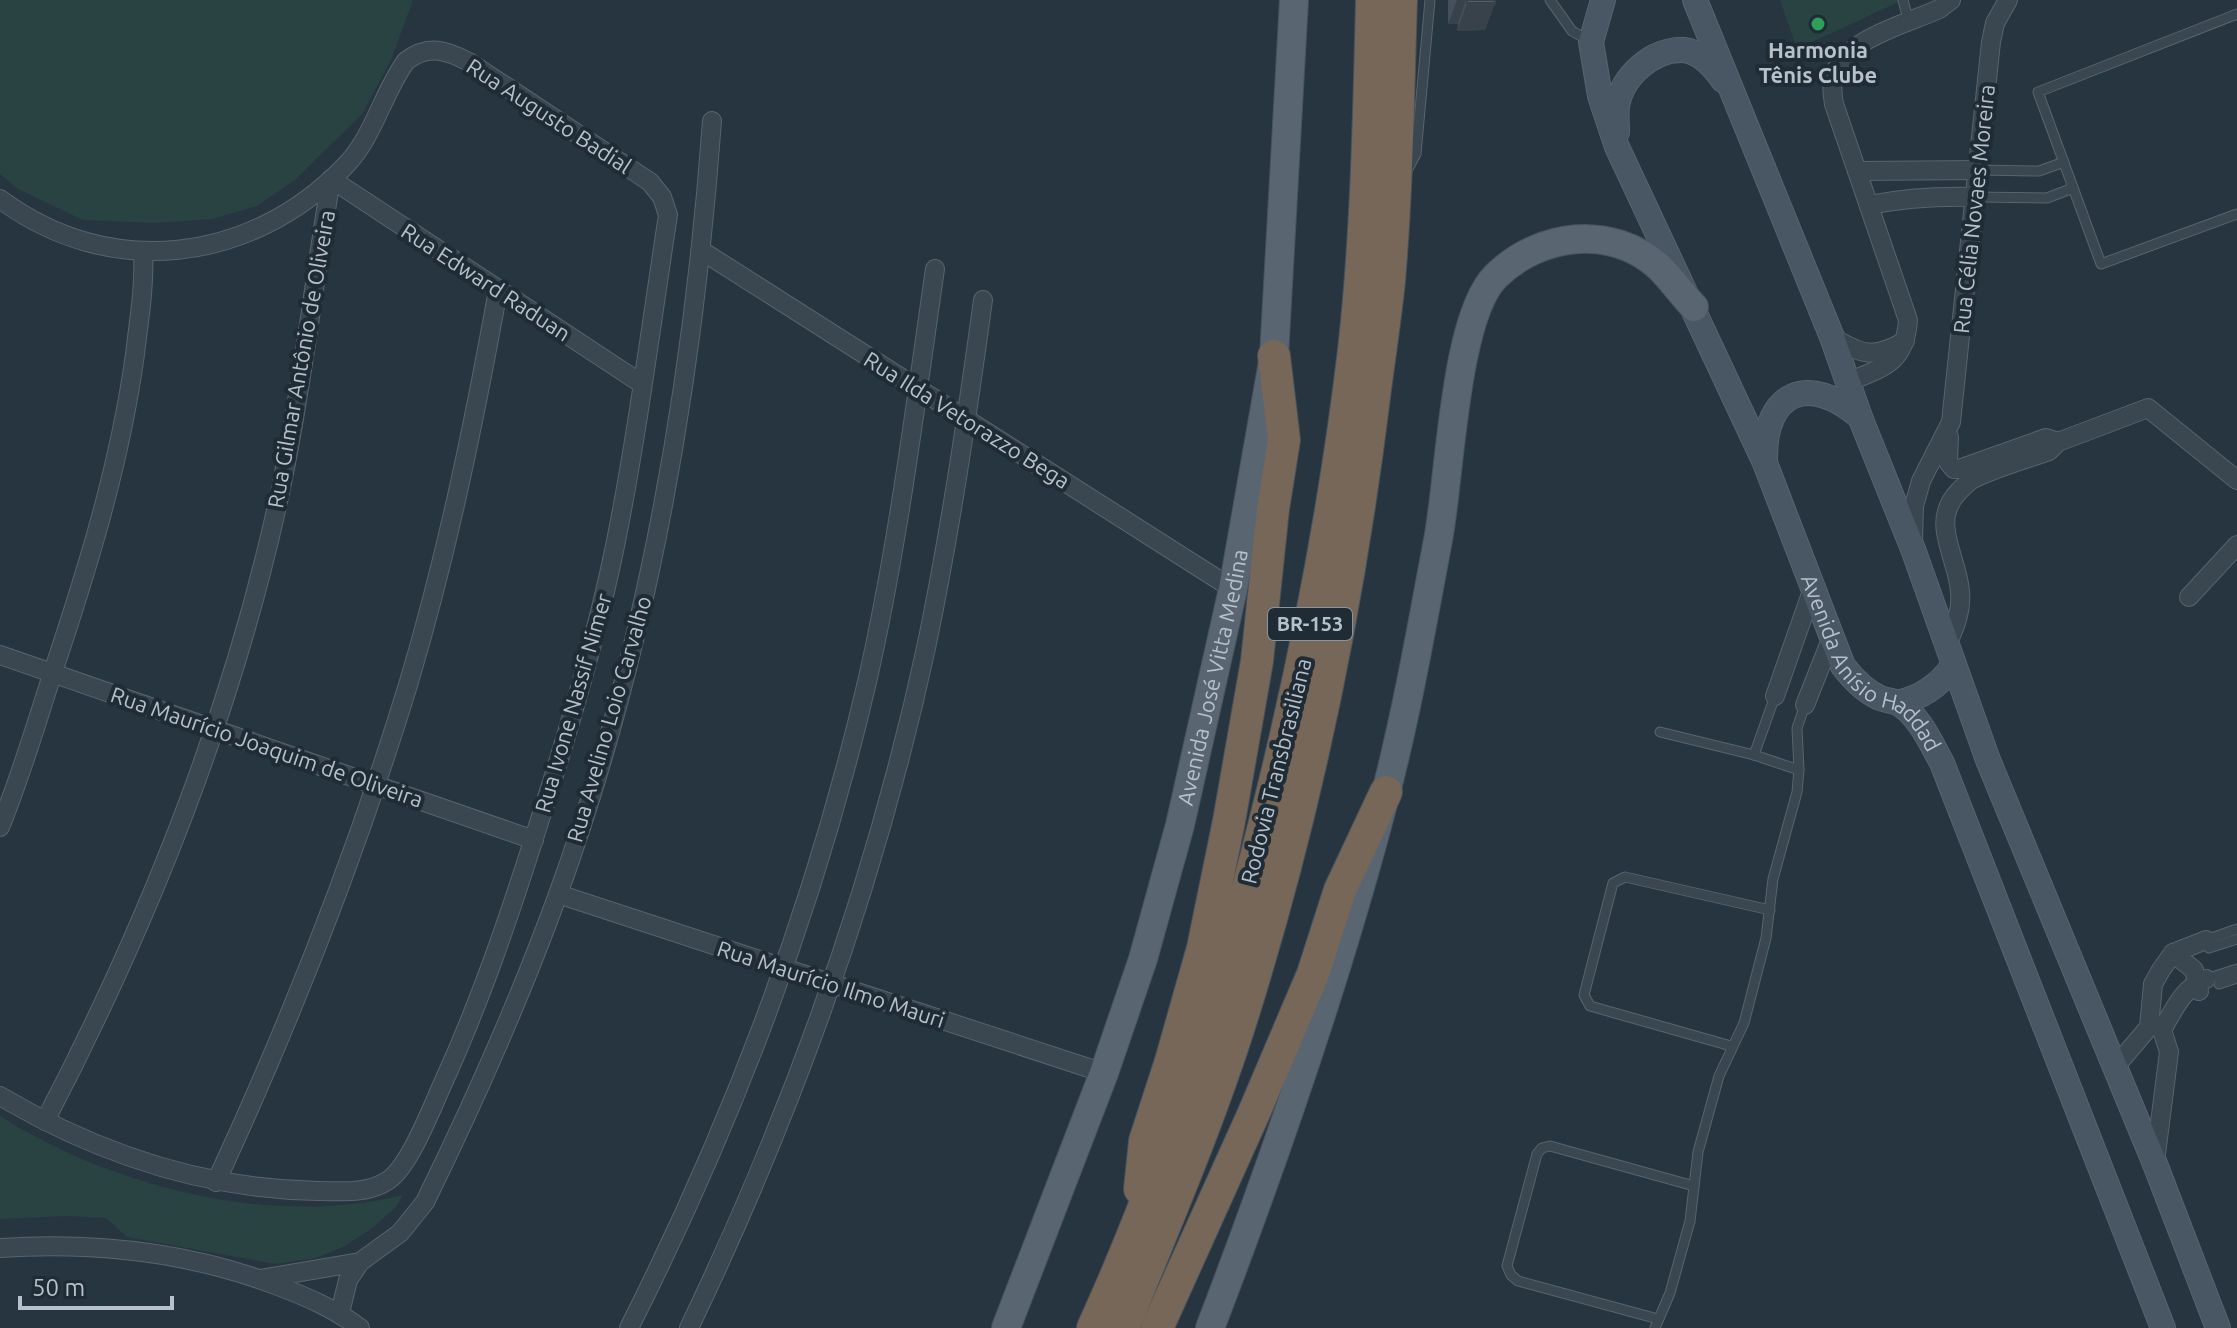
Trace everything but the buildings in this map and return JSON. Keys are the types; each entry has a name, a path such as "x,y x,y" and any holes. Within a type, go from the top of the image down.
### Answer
{"highway":[{"name":"Rodovia Transbrasiliana","path":"1093,1328 1169,1143 1221,985 1256,858 1307,644 1325,548 1354,349 1368,157 1372,0"},
{"name":"Rodovia Transbrasiliana","path":"1123,1328 1174,1202 1240,1023 1303,795 1331,674 1361,506 1389,284 1401,0"},
{"path":"1136,1226 1145,1141 1203,948 1257,661 1273,509 1284,440 1274,356"},
{"path":"1157,1328 1253,1115 1313,974 1340,890 1386,792"}],"main road":[{"name":"Avenida José Vitta Medina","path":"1006,1328 1104,1073 1143,959 1180,825 1233,589 1274,356 1294,0"},
{"name":"Avenida Anísio Haddad","path":"1603,0 1591,42 1600,96 1617,147 1765,463 1843,666 1873,695 1897,703 1926,733 1957,798 2163,1328"},
{"path":"1695,0 1832,337 1913,549 1988,760 2155,1164 2218,1328"},
{"path":"1617,147 1617,106 1625,84 1642,64 1664,53 1685,50 1709,62 1732,91"},
{"path":"1210,1328 1271,1169 1333,986 1386,792 1443,513 1467,336 1477,307 1494,277 1535,249 1563,239 1591,237 1626,247 1657,265 1694,307"},
{"path":"1765,463 1767,431 1775,412 1783,403 1795,396 1848,382"},
{"path":"1811,392 1828,396 1860,417"},
{"path":"1897,703 1918,698 1930,690 1950,656"}],"street":[{"path":"1848,382 1888,364 1898,355 1907,339 1908,320 1834,104 1832,80 1849,51 1951,0"},
{"name":"Rua Célia Novaes Moreira","path":"1968,474 1954,469 1948,462 1991,42 2003,4"},
{"name":"Rua Augusto Badial","path":"0,199 36,223 61,234 88,243 143,251 198,247 251,232 310,200 346,165 374,125 406,61 433,49 453,53 469,62 650,182 662,197"},
{"name":"Rua Avelino Loio Carvalho","path":"340,1313 348,1280 360,1262 400,1233 425,1202 507,1027 558,894 613,718 657,539 689,357 702,251 712,121"},
{"path":"1857,171 1978,170"},
{"name":"Rua Edward Raduan","path":"331,179 642,384"},
{"name":"Rua Gilmar Antônio de Oliveira","path":"45,1121 133,940 187,808 241,646 282,484 298,402 331,179"},
{"path":"1869,205 1941,196 1975,197"},
{"name":"Rua Ivone Nassif Nimer","path":"216,1182 329,1191 367,1189 387,1182 402,1168 460,1045 498,949 534,840 575,709 598,621 629,472 668,215 662,197"},
{"path":"0,827 35,734 94,549 133,371 144,270 143,251"},
{"name":"Rua Ilda Vetorazzo Bega","path":"702,251 1233,589"},
{"path":"629,1328 663,1262 721,1132 784,968 829,826 867,681 896,536 935,269"},
{"path":"0,1096 45,1121 111,1151 145,1164 216,1182 253,1103 314,956 376,785 408,683 452,516 498,290"},
{"path":"689,1328 768,1149 832,984 881,827 941,574 983,300"},
{"path":"1832,337 1863,353 1890,349 1907,339"},
{"path":"1950,656 1960,598 1944,520 1953,497 1968,474 2011,458 2046,438 2058,442 2148,408 2237,480"},
{"name":"Rua Célia Novaes Moreira","path":"1913,549 1914,506 1921,481 1951,422"},
{"path":"2189,597 2237,545"},
{"path":"1775,696 1812,591"},
{"path":"1805,705 1832,637"},
{"name":"Rua Maurício Joaquim de Oliveira","path":"0,655 534,840"},
{"name":"Rua Maurício Ilmo Mauri","path":"558,894 1104,1073"},
{"path":"2169,1052 2156,1028 2153,984 2174,957 2208,944"},
{"path":"2174,957 2212,983"},
{"path":"2115,1067 2156,1028 2185,994 2212,983"},
{"path":"2155,1164 2173,1034 2182,1012 2212,983"},
{"path":"0,1248 89,1246 190,1260 260,1279 340,1313 360,1328"},
{"name":"Rua Avelino Loio Carvalho","path":"260,1279 360,1262"}],"lane":[{"path":"1395,194 1416,154 1430,0"},
{"path":"1550,0 1572,31 1591,42"},
{"path":"1903,0 1909,23"},
{"path":"2237,14 2038,92 2101,264 2237,214"},
{"path":"1978,170 2039,171 2064,162"},
{"path":"1975,197 2047,198 2073,188"},
{"path":"1754,755 1775,696"},
{"path":"1694,1186 1550,1146 1542,1148 1537,1154 1507,1266 1511,1275 1518,1281 1656,1323 1670,1293 1690,1221 1698,1152 1719,1076 1744,1023 1766,938 1773,879 1797,792 1797,728 1805,705"},
{"path":"1660,732 1754,755 1799,770"},
{"path":"1731,1046 1590,1006 1586,1001 1584,995 1613,883 1625,877 1770,910"},
{"path":"2208,944 2237,929"},
{"path":"2208,944 2237,939"},
{"path":"2212,983 2237,969"}],"green space":[{"path":"0,0 413,0 391,60 362,114 295,180 257,206 212,219 155,223 83,220 18,189 0,174"},
{"name":"Harmonia Tênis Clube","path":"1780,0 1903,0 1797,49"},
{"path":"0,1116 92,1163 142,1181 194,1194 247,1203 301,1207 353,1204 403,1195 395,1208 371,1229 343,1247 316,1258 275,1264 127,1237 106,1218 0,1219"}],"place":[{"name":"Harmonia Tênis Clube","path":"1818,24"}]}
